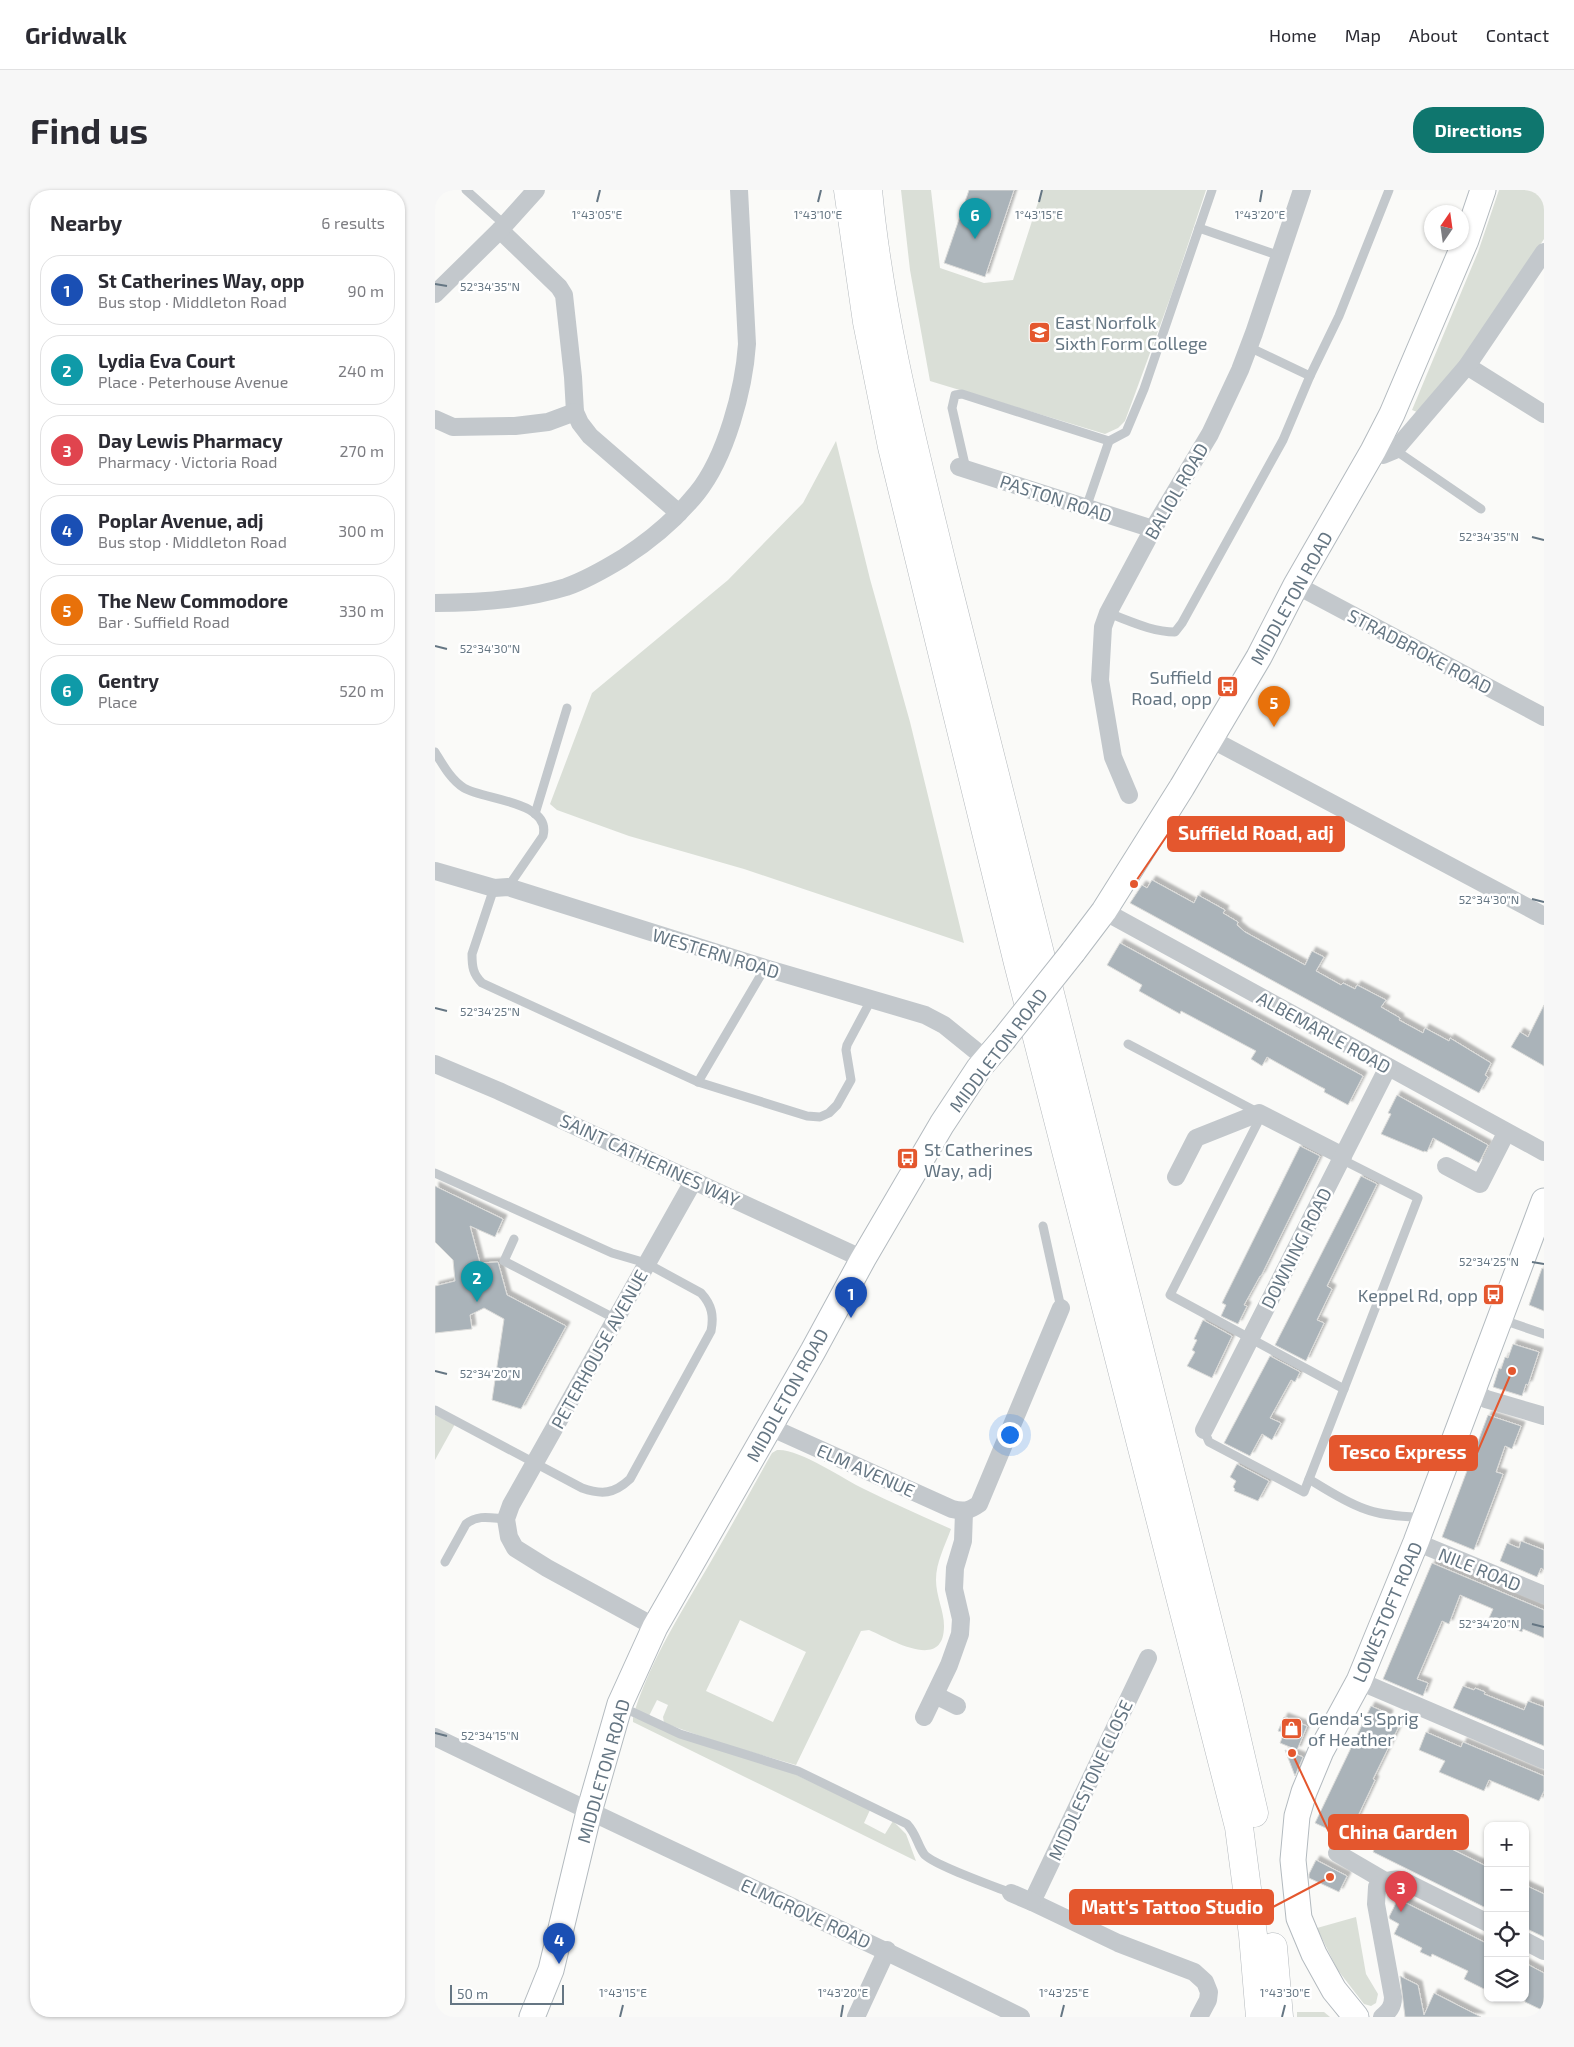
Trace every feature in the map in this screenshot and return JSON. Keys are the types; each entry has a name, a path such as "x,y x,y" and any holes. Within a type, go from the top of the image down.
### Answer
{"highway":[{"path":"848,190 867,322 892,447 1018,963 1239,1827 1253,1934 1260,2017"},
{"path":"868,190 887,316 938,549 1228,1701 1255,1819 1272,1933 1279,2017"}],"main road":[{"name":"MIDDLETON ROAD","path":"532,2017 551,1970 589,1812 619,1706 655,1627 863,1259 942,1124 986,1058 1003,1040 1104,911 1211,740 1259,657 1296,585 1384,450 1392,414 1466,240 1483,190"},
{"name":"LOWESTOFT ROAD","path":"1355,2017 1330,1983 1302,1928 1293,1860 1297,1816 1304,1792 1321,1751 1359,1681 1426,1518 1500,1319 1538,1231 1544,1201"}],"street":[{"path":"435,294 503,228 536,190"},
{"path":"435,603 515,599 567,587 601,572 653,538 698,492 723,445 737,405 745,368 747,344 739,190"},
{"name":"BALIOL ROAD","path":"1129,795 1113,757 1100,680 1103,628 1108,613 1153,529 1210,434 1249,347 1302,190"},
{"path":"503,228 559,287 564,295 575,412 580,423 590,436 679,513"},
{"path":"1384,450 1467,366 1544,252"},
{"path":"1467,366 1544,414"},
{"path":"435,419 453,428 515,426 548,422 575,412"},
{"name":"PASTON ROAD","path":"963,468 1153,529"},
{"name":"STRADBROKE ROAD","path":"1296,585 1544,717"},
{"path":"1211,740 1544,916"},
{"name":"WESTERN ROAD","path":"435,871 501,887 925,1015 944,1025 986,1058"},
{"name":"ALBEMARLE ROAD","path":"1104,911 1506,1133 1544,1152"},
{"name":"SAINT CATHERINES WAY","path":"435,1064 499,1091 863,1259"},
{"name":"DOWNING ROAD","path":"1204,1430 1388,1067"},
{"path":"1176,1177 1196,1138 1259,1113 1342,1158"},
{"path":"1446,1166 1480,1184 1506,1133"},
{"name":"PETERHOUSE AVENUE","path":"506,1519 511,1504 694,1180"},
{"path":"924,1717 960,1634 961,1619 954,1589 955,1568 963,1541 964,1512 979,1504 1061,1308"},
{"path":"1474,1391 1486,1398 1544,1416"},
{"name":"ELM AVENUE","path":"770,1426 952,1509 964,1512"},
{"path":"506,1519 509,1537 515,1548 547,1568 655,1627"},
{"name":"NILE ROAD","path":"1416,1542 1544,1595"},
{"name":"MIDDLESTONE CLOSE","path":"1032,1902 1149,1658"},
{"path":"1359,1681 1544,1760"},
{"path":"935,1695 957,1706"},
{"name":"ELMGROVE ROAD","path":"435,1737 589,1812 887,1950 1021,2017"},
{"path":"1337,1853 1381,1884"},
{"path":"1381,1884 1393,1879 1402,1880 1484,1921"},
{"path":"1381,1884 1377,1904 1393,1997 1393,2004 1390,2010 1382,2017"},
{"path":"1011,1893 1117,1943 1194,1972 1208,1986 1208,2000 1199,2017"},
{"path":"1529,1943 1544,1951"},
{"path":"856,2017 887,1950"}],"lane":[{"path":"466,190 503,228"},
{"path":"1086,508 1109,441 1126,432 1153,364 1211,190"},
{"path":"1108,613 1151,629 1175,632 1283,440 1310,376 1339,316 1389,190"},
{"path":"1199,228 1280,256"},
{"path":"1249,347 1310,376"},
{"path":"963,468 952,408 955,396 962,394 1109,441"},
{"path":"1384,450 1481,509"},
{"path":"535,814 567,708"},
{"path":"435,752 447,771 465,789 522,806 543,821 543,836 501,887 472,954 472,966 475,976 481,983 698,1082 807,1116 820,1117 829,1113 837,1106 851,1080 847,1045 871,1000"},
{"path":"698,1082 765,968"},
{"path":"1127,1044 1259,1113 1258,1122 1170,1295 1344,1389"},
{"path":"1204,1430 1209,1442 1304,1492 1418,1198 1342,1158"},
{"path":"435,1173 612,1253 646,1263 701,1293 707,1299 713,1319 711,1331 634,1471 621,1488 597,1493 582,1488 435,1410"},
{"path":"1043,1226 1061,1308"},
{"path":"514,1239 504,1261 616,1319"},
{"path":"1500,1319 1544,1334"},
{"path":"1309,1479 1337,1496 1366,1509 1387,1514 1426,1518"},
{"path":"445,1562 466,1524 471,1519 478,1517 506,1519"},
{"path":"619,1706 681,1734 798,1771 907,1824 915,1832 925,1856 939,1864 1011,1893"}],"shaded area":[{"name":"East Norfolk Sixth Form College","path":"901,190 931,190 940,268 984,283 1013,280 1042,190 1206,190 1172,293 1125,421 1118,428 1105,434 930,381 910,270"},
{"path":"1499,190 1544,190 1544,239 1470,353 1422,414 1412,410 1478,252"},
{"path":"836,441 870,579 910,722 964,943 744,869 629,836 557,810 550,804 592,693 728,580 803,503"},
{"path":"435,1415 455,1424 435,1460"},
{"path":"777,1450 797,1454 864,1489 951,1529 936,1573 936,1586 944,1620 942,1640 936,1647 926,1650 915,1649 869,1630 861,1631 796,1765 720,1743 664,1723 663,1717 668,1705 657,1700 649,1716 635,1710 650,1672 668,1635 772,1453","holes":["740,1620 806,1652 773,1722 706,1691"]},
{"path":"633,1717 780,1767 870,1810 864,1823 885,1834 893,1821 906,1834 916,1861 633,1722"},
{"path":"1356,1917 1366,1974 1378,1994 1376,2003 1371,2006 1364,2004 1337,1969 1317,1928"},
{"path":"1297,2012 1324,2012 1330,2017 1297,2017"}],"building":[{"path":"969,190 1014,190 985,277 944,263"},
{"path":"1152,880 1194,903 1198,895 1225,910 1223,913 1238,922 1237,925 1245,932 1305,965 1312,951 1324,957 1316,971 1341,985 1343,983 1355,989 1357,985 1386,1000 1381,1007 1400,1018 1399,1020 1423,1033 1425,1028 1449,1041 1450,1038 1491,1063 1485,1075 1488,1077 1479,1093 1130,903 1142,885 1147,888"},
{"path":"1120,943 1363,1076 1348,1105 1324,1092 1325,1089 1267,1057 1262,1066 1251,1059 1256,1051 1181,1011 1180,1014 1139,991 1142,985 1107,965"},
{"path":"1544,1005 1544,1066 1511,1047 1520,1032 1528,1037"},
{"path":"1397,1095 1488,1145 1479,1163 1433,1138 1427,1152 1424,1152 1381,1134 1391,1114 1388,1113"},
{"path":"1300,1146 1320,1156 1261,1276 1244,1305 1247,1306 1238,1324 1221,1316 1226,1305 1222,1303"},
{"path":"1361,1176 1377,1184 1327,1286 1332,1289 1317,1320 1324,1323 1306,1361 1275,1345"},
{"path":"435,1186 503,1219 495,1237 470,1226 480,1263 498,1262 507,1295 566,1326 521,1409 492,1400 504,1319 484,1308 470,1315 472,1329 435,1333 435,1286 455,1281 453,1260 435,1242"},
{"path":"1542,1268 1544,1269 1544,1311 1529,1305"},
{"path":"1203,1320 1232,1336 1212,1378 1187,1366 1195,1352 1192,1350 1197,1340 1194,1339"},
{"path":"1513,1344 1539,1352 1528,1385 1526,1384 1522,1396 1493,1387 1499,1368 1501,1369 1505,1357 1508,1358"},
{"path":"1270,1356 1300,1372 1295,1382 1291,1380 1270,1418 1281,1423 1272,1440 1262,1434 1250,1456 1224,1443"},
{"path":"1488,1415 1521,1426 1512,1449 1505,1446 1496,1472 1503,1474 1474,1550 1442,1537"},
{"path":"1237,1464 1269,1481 1258,1501 1234,1491 1233,1487 1236,1481 1230,1477"},
{"path":"1521,1541 1544,1550 1544,1570 1541,1568 1537,1577 1500,1561 1507,1543 1519,1548"},
{"path":"1432,1563 1544,1610 1544,1638 1523,1629 1522,1632 1489,1618 1493,1609 1460,1595 1449,1624 1442,1621 1417,1679 1428,1683 1423,1696 1383,1679"},
{"path":"1463,1686 1474,1690 1475,1688 1485,1692 1484,1694 1524,1710 1528,1701 1544,1707 1544,1746 1453,1708"},
{"path":"1371,1706 1389,1714 1387,1720 1399,1726 1373,1779 1375,1780 1349,1835 1334,1828 1332,1831 1315,1823"},
{"name":"Genda's Sprig of Heather","path":"1284,1717 1307,1726 1297,1750 1280,1743 1284,1733 1278,1731"},
{"path":"1426,1732 1461,1747 1463,1742 1544,1776 1544,1791 1539,1801 1489,1780 1484,1791 1439,1772 1445,1761 1419,1750"},
{"path":"1285,1750 1303,1757 1295,1776"},
{"path":"1388,1830 1410,1842 1415,1831 1484,1865 1484,1907 1373,1852 1381,1834 1385,1836"},
{"path":"1316,1860 1347,1876 1339,1892 1309,1878"},
{"path":"1529,1887 1544,1894 1544,1937 1529,1930"},
{"path":"1398,1899 1484,1942 1484,1989 1464,1979 1468,1971 1432,1954 1431,1957 1420,1952 1422,1948 1394,1934 1399,1924 1389,1917"},
{"path":"1529,1965 1544,1973 1544,2011 1525,2002 1529,2002"},
{"path":"1400,1976 1418,1985 1424,2015 1434,1993 1481,2017 1405,2017"}],"place":[{"name":"Gentry","path":"975,239"},
{"name":"East Norfolk Sixth Form College","path":"1039,332"},
{"name":"Suffield Road, opp","path":"1228,687"},
{"name":"The New Commodore","path":"1274,727"},
{"name":"Suffield Road, adj","path":"1134,884"},
{"name":"St Catherines Way, adj","path":"908,1159"},
{"name":"Keppel Rd, opp","path":"1494,1295"},
{"name":"Lydia Eva Court","path":"477,1302"},
{"name":"St Catherines Way, opp","path":"851,1318"},
{"name":"Tesco Express","path":"1512,1371"},
{"name":"Genda's Sprig of Heather","path":"1292,1728"},
{"name":"China Garden","path":"1292,1753"},
{"name":"Matt's Tattoo Studio","path":"1330,1877"},
{"name":"Day Lewis Pharmacy","path":"1401,1912"},
{"name":"Poplar Avenue, adj","path":"559,1964"}]}
